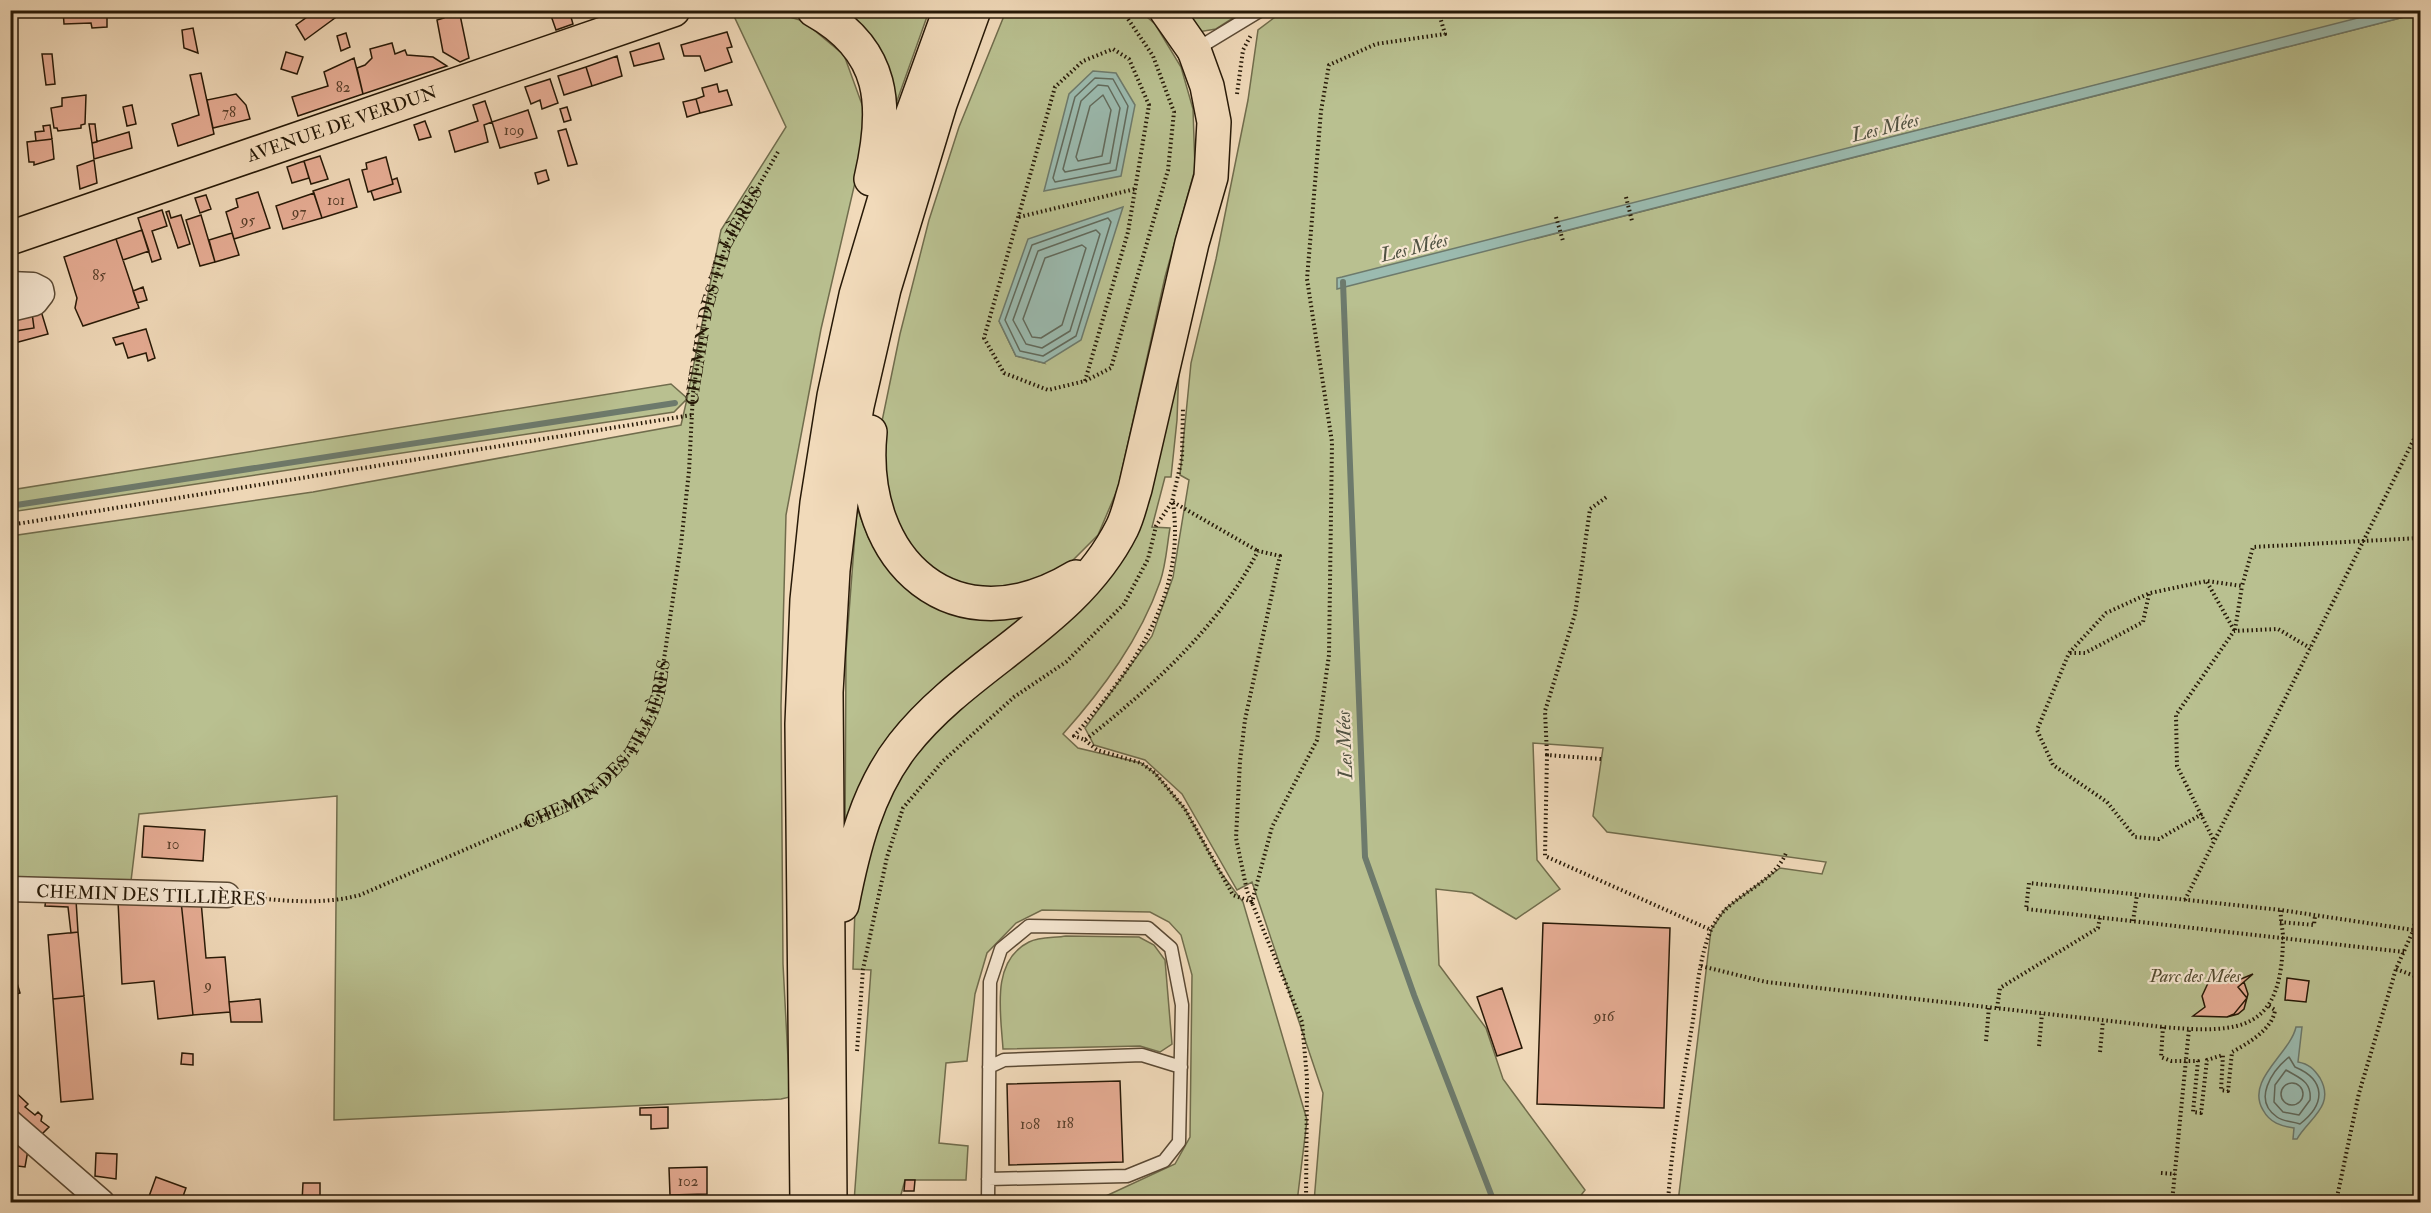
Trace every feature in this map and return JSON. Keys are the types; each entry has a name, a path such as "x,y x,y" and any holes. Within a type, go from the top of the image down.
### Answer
{"main road":[{"name":"AVENUE DE VERDUN","path":"10,238 673,10"},
{"path":"814,10 840,27 865,56 875,77 880,98 882,116 880,142 869,187 868,475 874,506 894,552 912,573 933,588 956,598 985,604 1013,603 1039,597 1100,562"},
{"path":"830,1203 830,966 826,692 833,570 857,406 870,292 899,151 950,10"},
{"path":"807,1203 802,724 807,600 817,503 834,396 870,292 975,10"},
{"path":"830,966 850,864 866,812 887,769 922,723 1072,597 1100,562 1122,527 1135,489 1192,243 1211,177 1214,122 1207,86 1194,50 1166,10"}],"street":[{"path":"10,284 33,285 41,290 42,294 35,303 10,309"},
{"name":"CHEMIN DES TILLIÈRES","path":"10,889 227,895"},
{"path":"10,1122 102,1203"}],"lane":[{"path":"1194,50 1261,10"},
{"path":"988,1179 1127,1176 1164,1161 1179,1142 1182,1005 1171,948 1148,928 1090,925 1029,926 1001,949 990,982 989,1067 988,1179 988,1203"},
{"path":"989,1067 1004,1060 1142,1055 1181,1067"}],"path":[{"path":"1085,381 1128,232 1149,105 1129,59 1113,49 1083,61 1055,87 984,338 1004,373 1047,390 1085,381 1111,368 1168,170 1174,112 1153,56 1122,10"},
{"path":"1252,902 1272,827 1317,740 1329,655 1332,442 1307,279 1322,111 1329,64 1376,44 1445,34 1438,10"},
{"name":"CHEMIN DES TILLIÈRES","path":"227,895 313,902 341,900 360,895 440,858 548,816 596,789 630,754 642,735 659,693 682,533 699,347 715,278 730,236 779,150"},
{"path":"1018,218 1135,189"},
{"path":"1626,197 1632,221"},
{"path":"1556,217 1563,241"},
{"path":"10,525 692,416"},
{"path":"2185,900 2421,427"},
{"path":"1608,496 1590,509 1575,614 1545,711 1548,755 1545,856 1711,930"},
{"path":"1172,502 1176,528 1174,557 1160,612 1152,631 1107,699 1074,736 1085,740 1097,750 1141,763 1155,773 1185,809 1233,895 1252,902"},
{"path":"1172,502 1258,551 1280,556 1257,654 1240,761 1236,838 1247,891 1302,1022 1307,1078 1306,1203"},
{"path":"857,1061 863,969 887,857 903,808 944,761 1014,697 1066,662 1124,604 1148,559 1156,526 1172,502"},
{"path":"2213,840 2177,766 2176,715 2234,631 2242,586 2253,547 2421,538"},
{"path":"1085,740 1126,708 1179,658 1246,574 1258,551"},
{"path":"2202,814 2159,839 2135,837 2107,802 2053,765 2037,730 2069,653 2106,613 2150,593 2207,581 2242,586"},
{"path":"2207,581 2234,631"},
{"path":"2069,653 2085,653 2143,622 2150,593"},
{"path":"2234,631 2278,629 2310,648"},
{"path":"1548,755 1601,759"},
{"path":"1668,1203 1682,1088 1701,966 1711,930 1725,909 1780,868 1786,853"},
{"path":"2404,952 2026,909 2030,883 2281,910 2421,931"},
{"path":"2133,921 2137,894"},
{"path":"2336,1203 2359,1093 2396,969 2414,931 2421,897"},
{"path":"1701,966 1766,982 2163,1027 2218,1029 2240,1025 2258,1018 2270,1006 2276,986 2283,937 2280,922 2281,910"},
{"path":"2280,922 2314,925 2315,916"},
{"path":"1997,1008 2001,988 2098,928 2100,917"},
{"path":"2396,969 2421,978"},
{"path":"2163,1027 2161,1057 2171,1061 2198,1061 2193,1113 2201,1113 2207,1060 2223,1055 2221,1090 2228,1091 2232,1052 2256,1036 2270,1023 2275,1010 2270,1006"},
{"path":"1986,1041 1989,1007"},
{"path":"2039,1046 2042,1014"},
{"path":"2100,1052 2103,1020"},
{"path":"2172,1203 2189,1029"},
{"path":"2161,1173 2175,1174"}],"green space":[{"path":"770,11 803,21 844,55 864,110 860,161 821,329 786,515 781,706 783,964 790,1097 334,1120 337,796 139,814 131,881 11,879 11,536 313,492 681,425 687,399 674,412 11,512 11,490 671,384 687,398 721,230 786,127 733,14"},
{"path":"831,11 929,11 892,115"},
{"path":"1006,11 1140,11 1155,24 1181,67 1193,109 1195,169 1165,277 1118,488 1098,535 1059,574 994,593 933,576 885,520 881,426 900,334 929,220 959,127","holes":["999,321 1044,363 1016,356"]},
{"path":"1183,11 1244,11 1216,29 1198,32"},
{"name":"Parc des Mées","path":"1283,11 2389,11 1892,137 1534,239 2420,13 2420,1202 1678,1202 1711,930 1725,909 1780,868 1822,874 1826,862 1607,832 1593,816 1603,748 1533,743 1537,860 1560,889 1516,919 1472,893 1436,889 1439,965 1486,1028 1503,1079 1585,1190 1576,1202 1314,1202 1323,1093 1252,882 1237,890 1182,794 1145,760 1094,745 1085,728 1152,636 1173,577 1189,480 1180,475 1191,363 1216,259 1248,100 1258,30"},
{"path":"1179,366 1177,420 1171,477 1165,477 1152,527 1170,528 1160,582 1142,623 1119,662 1063,734 1078,748 1141,763 1155,773 1185,809 1219,870 1243,902 1307,1120 1297,1202 1093,1202 1175,1164 1190,1137 1192,975 1181,935 1169,922 1150,912 1042,910 1016,923 987,953 975,994 967,1061 946,1063 939,1143 968,1146 966,1180 905,1180 899,1202 854,1202 871,970 853,969 856,877 911,744 1089,597"},
{"path":"857,508 869,539 885,564 986,616 1012,617 1038,610 960,672 845,844 846,652"},
{"path":"1066,936 1139,937 1154,945 1165,960 1172,1044 1160,1052 1140,1046 1003,1049 1000,1005 1003,975 1008,962 1017,951 1033,940"}],"water":[{"path":"2389,10 2420,11 2420,13 1337,289 1337,278"},
{"path":"1093,71 1116,73 1135,105 1121,176 1044,191 1069,94"},
{"path":"1123,207 1081,340 1044,363 1016,356 999,321 1028,239"},
{"path":"2296,1027 2302,1027 2298,1062 2308,1066 2318,1075 2325,1097 2319,1111 2297,1139 2293,1139 2294,1128 2272,1121 2263,1110 2259,1099 2264,1078 2286,1047"}],"building":[{"path":"63,10 107,10 107,27 92,28 91,23 64,24"},
{"path":"317,10 337,10 339,15 305,40 296,25"},
{"path":"443,10 459,10 469,58 460,62 443,52 437,20 444,18"},
{"path":"549,10 569,10 573,24 556,30"},
{"path":"193,28 198,53 184,48 182,30"},
{"path":"727,32 732,47 727,48 732,62 705,71 700,56 684,56 681,45"},
{"path":"346,33 350,47 341,51 337,36"},
{"path":"392,43 395,54 405,50 407,55 433,57 447,66 363,94 357,68 365,65 372,58 370,49"},
{"path":"659,43 664,59 634,66 630,52"},
{"path":"286,52 303,57 297,74 281,69"},
{"path":"42,54 52,54 55,84 46,85"},
{"path":"617,56 622,76 592,86 586,67"},
{"path":"354,58 363,94 298,116 292,97 328,86 324,72"},
{"path":"586,67 592,86 564,95 558,76"},
{"path":"201,73 214,134 178,146 172,124 199,115 190,75"},
{"path":"550,79 558,103 542,109 540,100 531,104 525,87"},
{"path":"717,84 719,92 727,90 732,105 700,113 696,99 704,96 702,88"},
{"path":"236,94 246,105 250,119 213,128 207,100"},
{"path":"86,95 85,124 81,125 81,128 58,131 54,128 51,108 62,106 62,98"},
{"path":"696,99 700,113 687,117 683,102"},
{"path":"485,101 492,122 484,125 488,142 455,152 449,131 478,121 473,105"},
{"path":"132,105 136,124 127,126 123,107"},
{"path":"567,107 571,120 564,122 560,109"},
{"path":"528,110 537,138 500,148 492,122"},
{"path":"425,121 431,137 419,140 414,125"},
{"path":"89,124 95,124 97,142 92,143"},
{"path":"50,125 52,139 36,141 35,132 44,131 43,126"},
{"path":"566,129 577,164 568,166 558,131"},
{"path":"129,132 132,148 94,159 92,143"},
{"path":"52,139 54,159 34,165 34,162 29,162 27,142"},
{"path":"320,156 328,179 311,184 304,161"},
{"path":"386,157 393,184 368,192 362,170 367,169 366,163"},
{"path":"94,160 97,183 80,189 77,166"},
{"path":"304,161 309,178 292,183 287,167"},
{"path":"546,170 549,180 538,184 535,173"},
{"path":"397,178 401,192 374,200 371,191 393,184 392,180"},
{"path":"349,179 357,207 322,218 313,191"},
{"path":"258,192 270,228 234,239 226,212 238,207 236,199"},
{"path":"10,193 15,193 16,210 10,213"},
{"path":"314,193 322,218 283,229 276,206"},
{"path":"206,195 211,209 200,213 195,198"},
{"path":"162,210 167,226 152,231 161,259 152,262 138,218"},
{"path":"169,211 171,218 181,215 190,244 178,248 166,212"},
{"path":"201,215 215,262 200,266 186,220"},
{"path":"142,230 149,251 123,260 116,239"},
{"path":"232,233 239,255 215,262 209,240"},
{"path":"116,239 139,308 83,326 75,308 77,298 64,257"},
{"path":"143,287 147,300 137,303 133,291"},
{"path":"41,311 48,334 11,344 10,332 34,328 32,313"},
{"path":"32,313 34,328 10,332 10,317"},
{"path":"146,329 155,358 148,361 146,353 128,358 123,343 116,345 113,338"},
{"path":"144,826 205,830 203,861 142,857"},
{"path":"46,898 76,900 78,932 71,933 68,907 45,906"},
{"path":"118,901 181,901 193,1015 158,1019 154,981 122,984"},
{"path":"181,901 201,901 206,958 225,957 230,1012 193,1015"},
{"path":"1543,923 1670,928 1664,1108 1537,1104"},
{"path":"78,932 84,996 53,999 48,935"},
{"path":"10,964 20,993 10,996"},
{"path":"2253,974 2238,987 2247,998 2234,1014 2227,1017 2193,1016 2205,1007 2202,996 2209,981 2217,977 2241,979"},
{"path":"2287,978 2309,981 2306,1002 2285,1000"},
{"path":"2244,982 2248,994 2247,998 2238,987"},
{"path":"1502,988 1522,1048 1497,1056 1477,997"},
{"path":"84,996 93,1099 61,1102 53,999"},
{"path":"2247,998 2244,1009 2238,1014 2227,1017 2234,1014"},
{"path":"260,999 262,1022 231,1022 229,1002"},
{"path":"182,1053 193,1054 193,1065 181,1064"},
{"path":"1120,1081 1123,1162 1009,1165 1007,1084"},
{"path":"10,1087 28,1104 25,1107 35,1115 38,1112 42,1116 41,1121 49,1127 39,1137 10,1112"},
{"path":"668,1107 668,1128 651,1129 651,1115 640,1115 640,1108"},
{"path":"10,1137 28,1150 25,1167 10,1165"},
{"path":"96,1153 117,1154 116,1179 95,1176"},
{"path":"707,1167 707,1194 670,1195 669,1168"},
{"path":"156,1177 186,1188 181,1202 147,1202"},
{"path":"905,1180 915,1180 914,1191 904,1191"},
{"path":"303,1183 320,1183 320,1202 302,1202"}],"waterway":[{"name":"Les Mées","path":"1343,282 1365,857 1414,995 1494,1202"},
{"path":"10,506 675,403"}]}
